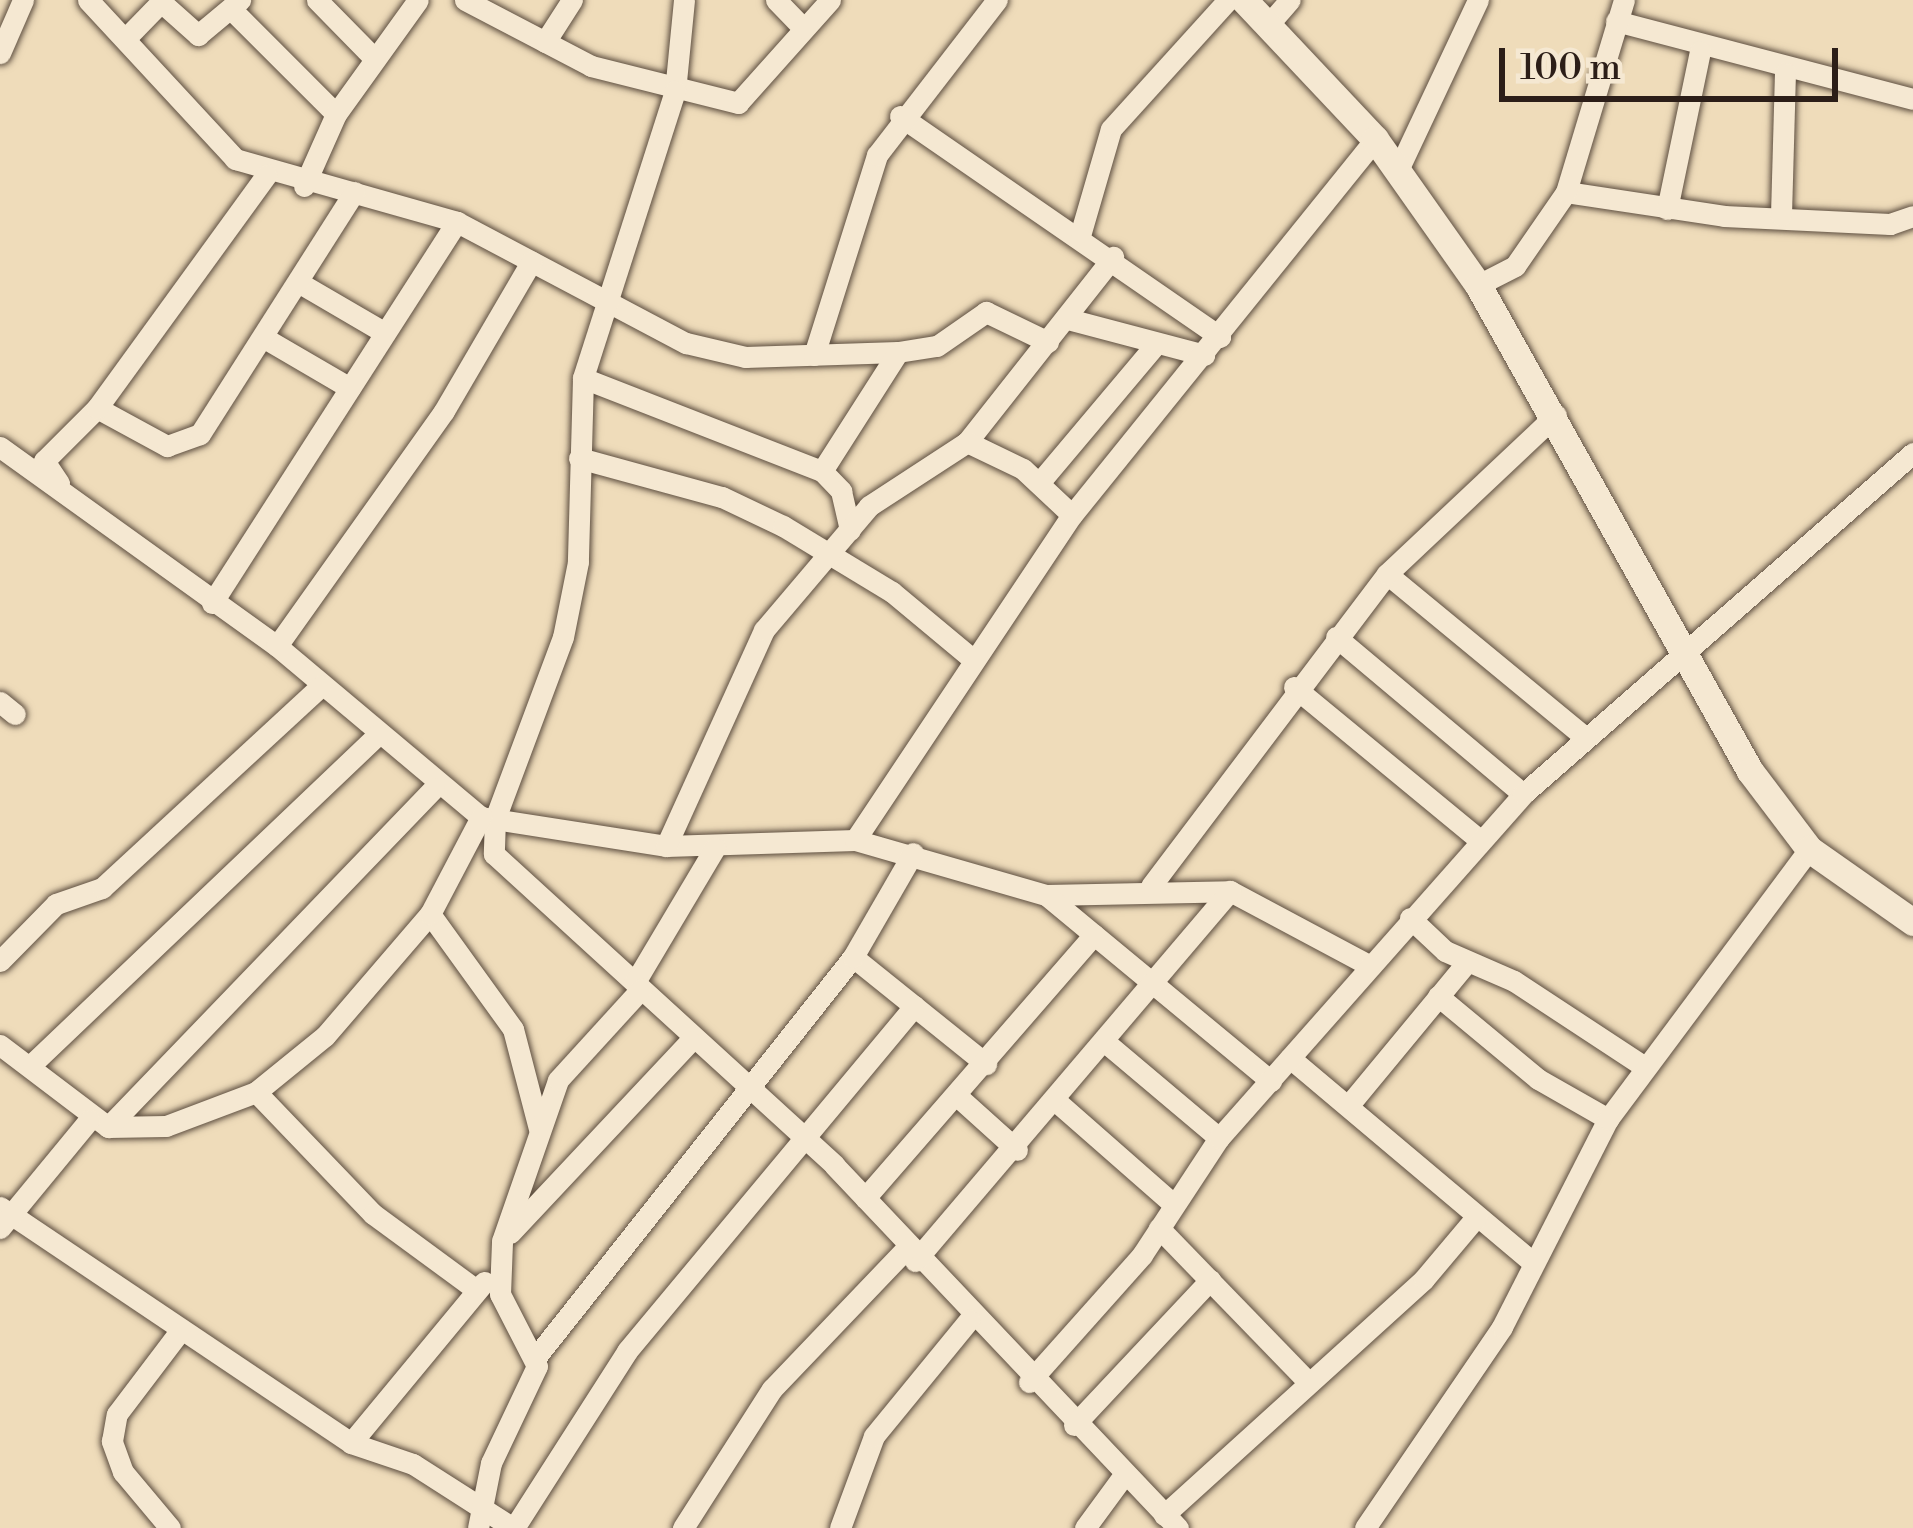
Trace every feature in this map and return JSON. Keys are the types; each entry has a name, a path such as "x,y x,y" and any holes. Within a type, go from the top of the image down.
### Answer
{"street":[{"path":"0,53 23,0"},
{"path":"88,0 207,136 266,175 457,222 686,343 814,355 898,352 938,346 986,312 1048,341"},
{"path":"317,0 374,57"},
{"path":"304,186 336,114 418,0"},
{"path":"465,0 545,42 675,92 747,99 830,0"},
{"path":"545,42 572,0"},
{"path":"0,1045 33,1063 98,1124 166,1126 256,1092 326,1036 430,914 488,818 563,637 583,378 603,303 675,92 684,0"},
{"path":"776,0 803,28"},
{"path":"814,355 867,212 869,176 900,116 998,0"},
{"path":"1081,232 1111,129 1228,0"},
{"path":"1244,0 1375,140 1478,285 1556,416 1684,656 1809,849 1913,922"},
{"path":"1268,26 1290,0"},
{"path":"1398,170 1478,0"},
{"path":"126,38 162,1 198,35 236,5 336,114"},
{"path":"1478,285 1515,266 1566,192 1620,11 1700,51 1785,74 1913,99"},
{"path":"1667,209 1700,51"},
{"path":"1781,215 1785,74"},
{"path":"900,116 1081,232 1220,337"},
{"path":"855,840 970,657 1072,515 1375,140"},
{"path":"62,487 44,460 97,407 266,175"},
{"path":"1566,192 1667,209 1890,224 1913,216"},
{"path":"97,407 137,434 185,444 303,285 354,193"},
{"path":"212,603 457,222"},
{"path":"666,846 743,667 826,556 850,530 967,442 1068,319 1112,257"},
{"path":"277,646 444,411 531,262"},
{"path":"303,285 385,333"},
{"path":"1068,319 1204,356"},
{"path":"266,339 350,388"},
{"path":"1040,483 1156,344"},
{"path":"822,471 898,352"},
{"path":"583,378 822,471 841,491 850,530"},
{"path":"1151,886 1294,687 1387,574 1556,416"},
{"path":"967,442 1040,483 1072,515"},
{"path":"0,447 62,487 212,603 277,646 434,788 488,818 666,846 855,840 1046,895 1270,1081"},
{"path":"1029,1382 1159,1228 1219,1138 1366,964 1523,794 1581,734 1684,656 1913,453"},
{"path":"579,458 722,496 826,556 970,657"},
{"path":"1387,574 1581,734"},
{"path":"1336,637 1523,794"},
{"path":"0,962 56,904 101,888 321,686"},
{"path":"1294,687 1481,841"},
{"path":"33,1063 378,735"},
{"path":"434,788 3,1216 351,1443 413,1464 481,1520 513,1528 627,1351 914,1006"},
{"path":"488,818 504,869 638,985 690,1041 865,1198 969,1320 1171,1522 1477,1216"},
{"path":"481,1520 491,1463 535,1380 536,1357 496,1274 502,1241 571,1058 638,985 715,848"},
{"path":"1364,1528 1502,1327 1531,1261 1608,1120 1809,849"},
{"path":"536,1357 854,957 913,853"},
{"path":"1046,895 1151,886 1230,891 1366,964"},
{"path":"683,1528 772,1389 1017,1150 1230,891"},
{"path":"430,914 513,1029 541,1135"},
{"path":"1410,919 1467,962 1646,1067"},
{"path":"865,1198 1094,935"},
{"path":"854,957 986,1064"},
{"path":"1348,1106 1467,962"},
{"path":"1438,997 1538,1079 1608,1120"},
{"path":"502,1241 690,1041"},
{"path":"1105,1042 1219,1138"},
{"path":"1290,1058 1531,1261"},
{"path":"256,1092 374,1214 476,1289"},
{"path":"956,1095 1017,1150"},
{"path":"1057,1102 1172,1203"},
{"path":"1159,1228 1308,1382"},
{"path":"351,1443 476,1289 496,1274"},
{"path":"1074,1425 1210,1280"},
{"path":"840,1528 874,1436 969,1320"},
{"path":"170,1528 122,1472 112,1441 117,1414 180,1331"},
{"path":"1085,1528 1124,1475"}]}
